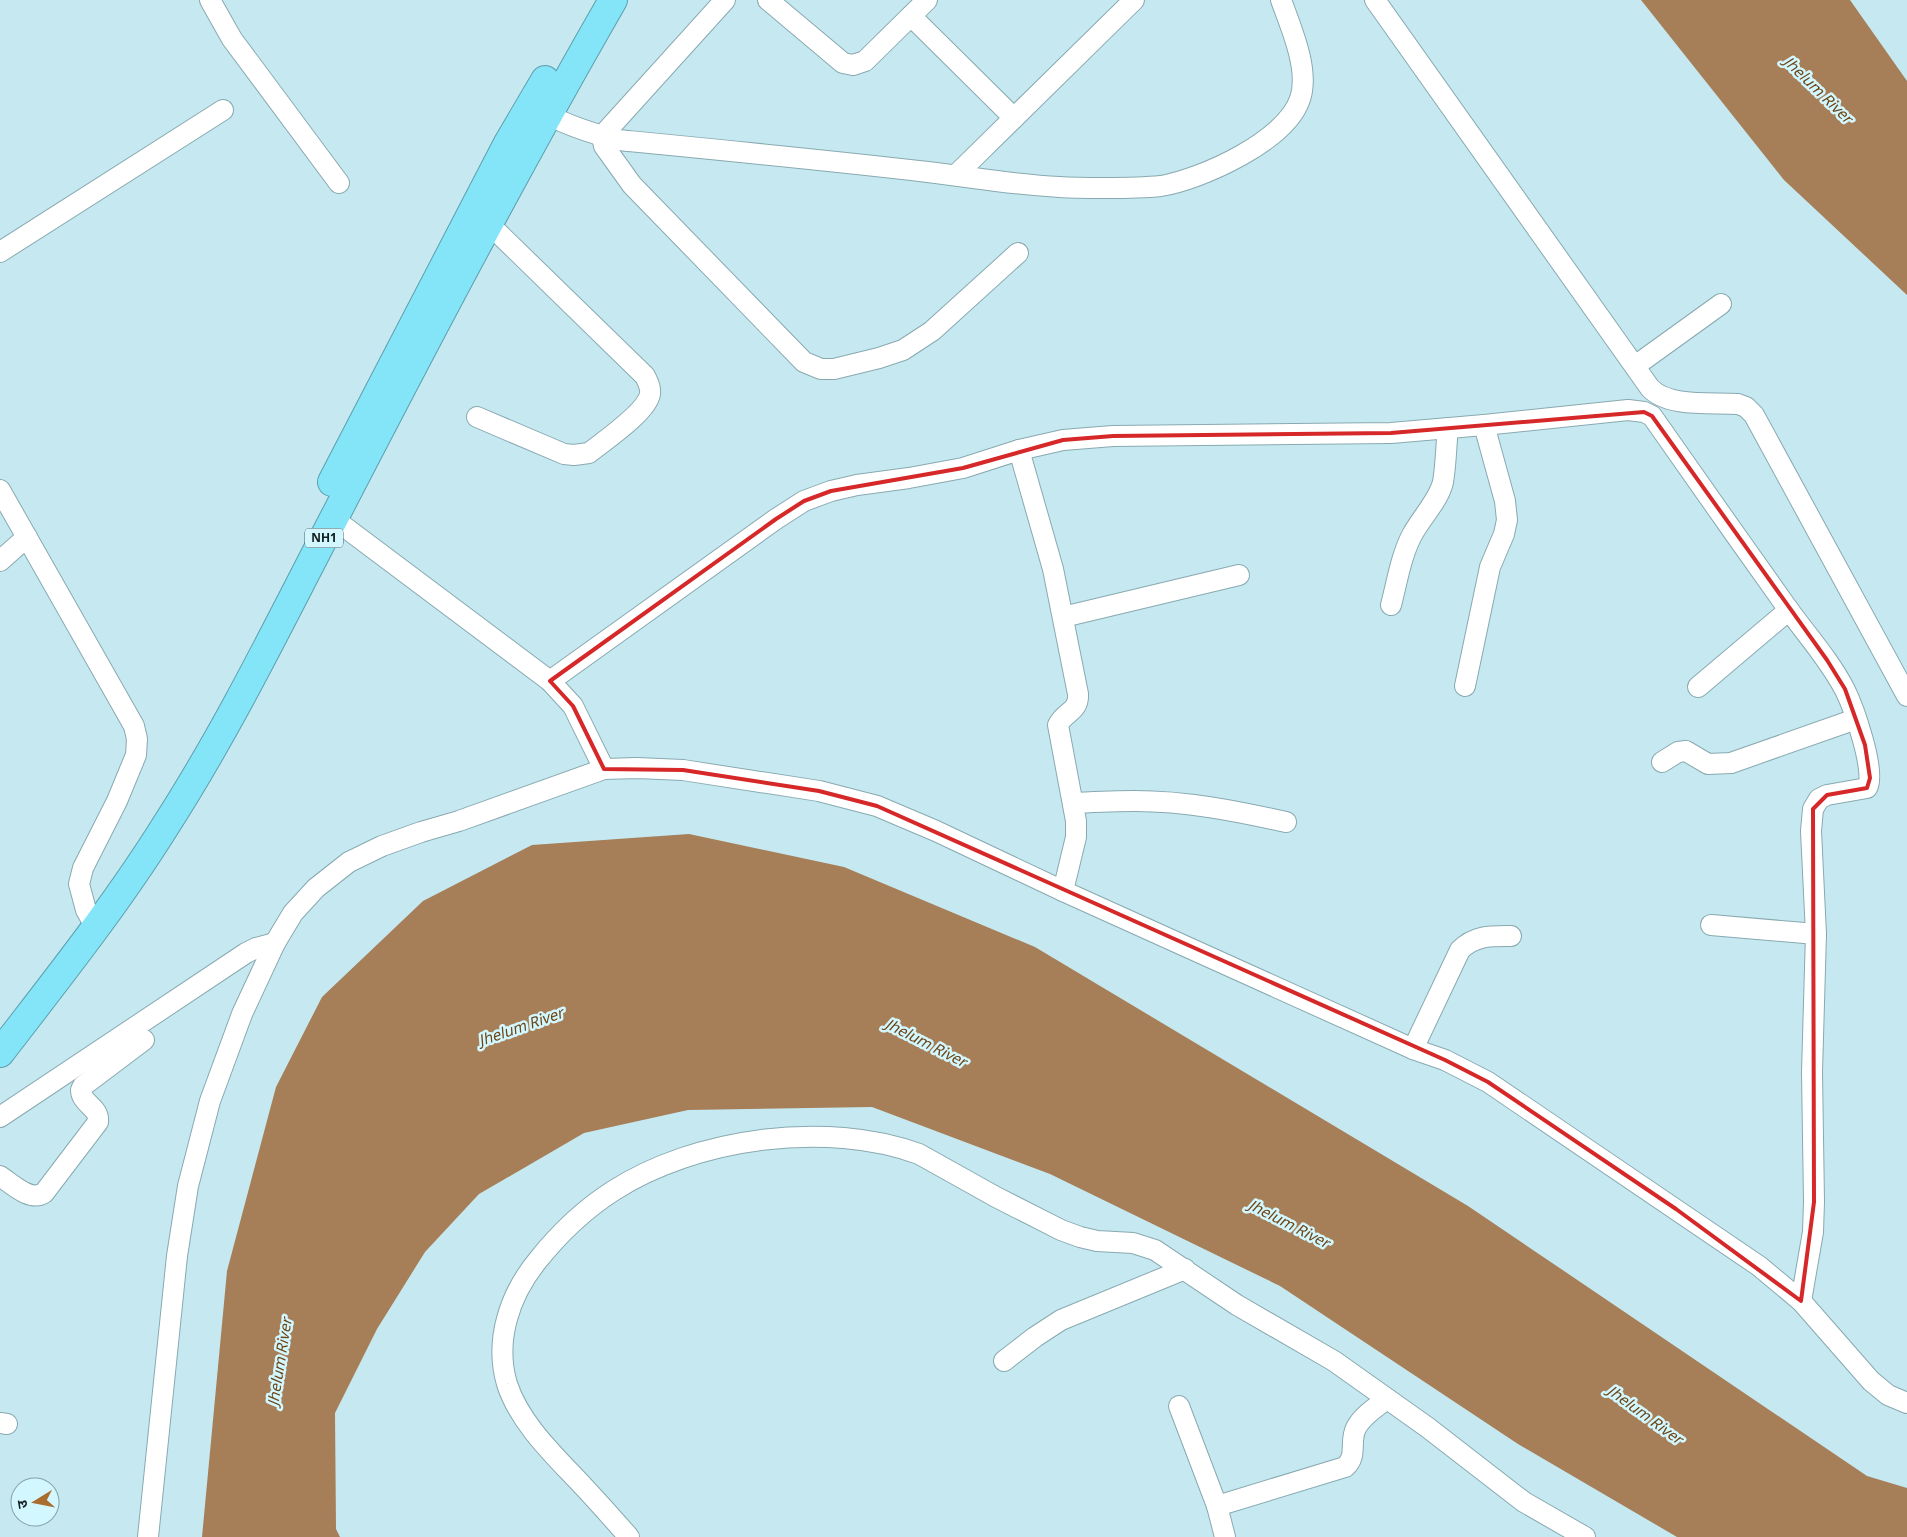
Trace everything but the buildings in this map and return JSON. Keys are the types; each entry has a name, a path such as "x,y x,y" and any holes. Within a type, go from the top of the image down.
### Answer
{"highway":[{"name":"NH1","path":"0,1054 91,919 210,717 539,109 591,0"},
{"name":"NH1","path":"539,109 614,0"},
{"name":"NH1","path":"0,1023 91,919 165,827 215,744 263,657 334,519 480,219"}],"street":[{"path":"210,0 232,39 338,183"},
{"path":"602,136 725,0"},
{"path":"768,0 843,63 853,65 864,61 927,0"},
{"path":"956,175 1134,0"},
{"path":"539,109 602,136 618,140 956,175 1058,188 1141,188 1163,185 1184,180 1242,155 1267,139 1289,119 1300,99 1302,69 1296,41 1281,0"},
{"path":"1375,0 1650,388 1656,394 1677,401 1738,404 1746,407 1754,415 1907,696"},
{"path":"911,16 1014,118"},
{"path":"0,252 223,110"},
{"path":"602,136 604,146 632,185 804,362 821,369 834,370 903,350 932,330 1018,253"},
{"path":"477,417 564,454 582,455 590,453 640,412 648,401 651,392 645,376 480,219"},
{"path":"1635,366 1721,304"},
{"path":"550,681 776,519 804,501 831,491 963,468 1019,450 1063,440 1113,436 1392,433 1628,410 1644,412 1652,416 1789,610 1827,660 1845,689 1865,745 1870,778 1869,784 1862,789 1827,795 1819,799 1813,809 1811,831 1816,934 1812,1072 1814,1202 1813,1232 1801,1301"},
{"path":"1465,686 1490,567 1504,534 1506,520 1505,501 1484,425"},
{"path":"1391,605 1404,554 1411,536 1427,509 1438,496 1443,482 1448,428"},
{"path":"1019,450 1053,569 1078,694 1076,706 1061,718 1058,725 1076,821 1076,837 1063,891"},
{"path":"0,490 130,715 137,739 136,755 117,801 83,868 79,884 91,919"},
{"path":"334,519 550,681 573,706 604,769"},
{"path":"0,561 27,537"},
{"path":"1063,617 1239,575"},
{"path":"1698,687 1789,610"},
{"path":"1662,762 1678,752 1686,751 1708,764 1731,763 1856,719"},
{"path":"148,1537 177,1256 188,1186 210,1101 242,1014 275,943 293,913 316,888 349,862 382,846 459,821 604,769 683,770 819,791 876,806 936,831 1063,891 1413,1049 1445,1060 1488,1082 1758,1266 1801,1301 1871,1382 1888,1394 1907,1403"},
{"path":"1073,803 1136,801 1183,804 1232,810 1286,822"},
{"path":"1711,925 1816,934"},
{"path":"1413,1049 1460,950 1468,942 1476,938 1511,936"},
{"path":"0,1117 246,953 275,943"},
{"path":"0,1176 33,1196 40,1196 44,1193 98,1122 96,1111 82,1098 81,1090 83,1086 144,1040"},
{"path":"629,1537 554,1455 531,1428 516,1405 507,1382 503,1356 504,1330 511,1304 525,1276 548,1247 578,1218 612,1191 648,1171 692,1154 736,1144 783,1138 830,1137 889,1145 919,1154 996,1197 1061,1230 1097,1241 1124,1242 1145,1246 1185,1269 1237,1305 1334,1361 1427,1427 1524,1502 1586,1537"},
{"path":"1004,1361 1061,1320 1185,1269"},
{"path":"1217,1506 1345,1467 1354,1456 1353,1435 1356,1427 1361,1420 1387,1399"},
{"path":"1179,1406 1217,1506 1225,1537"}],"highlighted area":[{"path":"1644,412 1652,416 1827,660 1845,689 1865,745 1870,778 1867,788 1827,795 1813,809 1814,1202 1801,1301 1676,1209 1488,1082 1445,1060 877,806 819,791 683,770 604,769 573,706 550,681 776,519 804,501 831,491 963,468 1063,440 1113,436 1391,433"}],"water":[{"name":"Jhelum River","path":"1641,0 1850,0 1907,81 1907,295 1784,180"},
{"name":"Jhelum River","path":"689,834 844,867 1035,947 1468,1206 1867,1476 1907,1488 1907,1537 1677,1537 1518,1444 1280,1286 1050,1174 872,1107 688,1110 584,1133 479,1194 425,1252 377,1329 335,1413 336,1529 340,1537 202,1537 227,1271 276,1087 322,997 423,901 532,845"}]}
